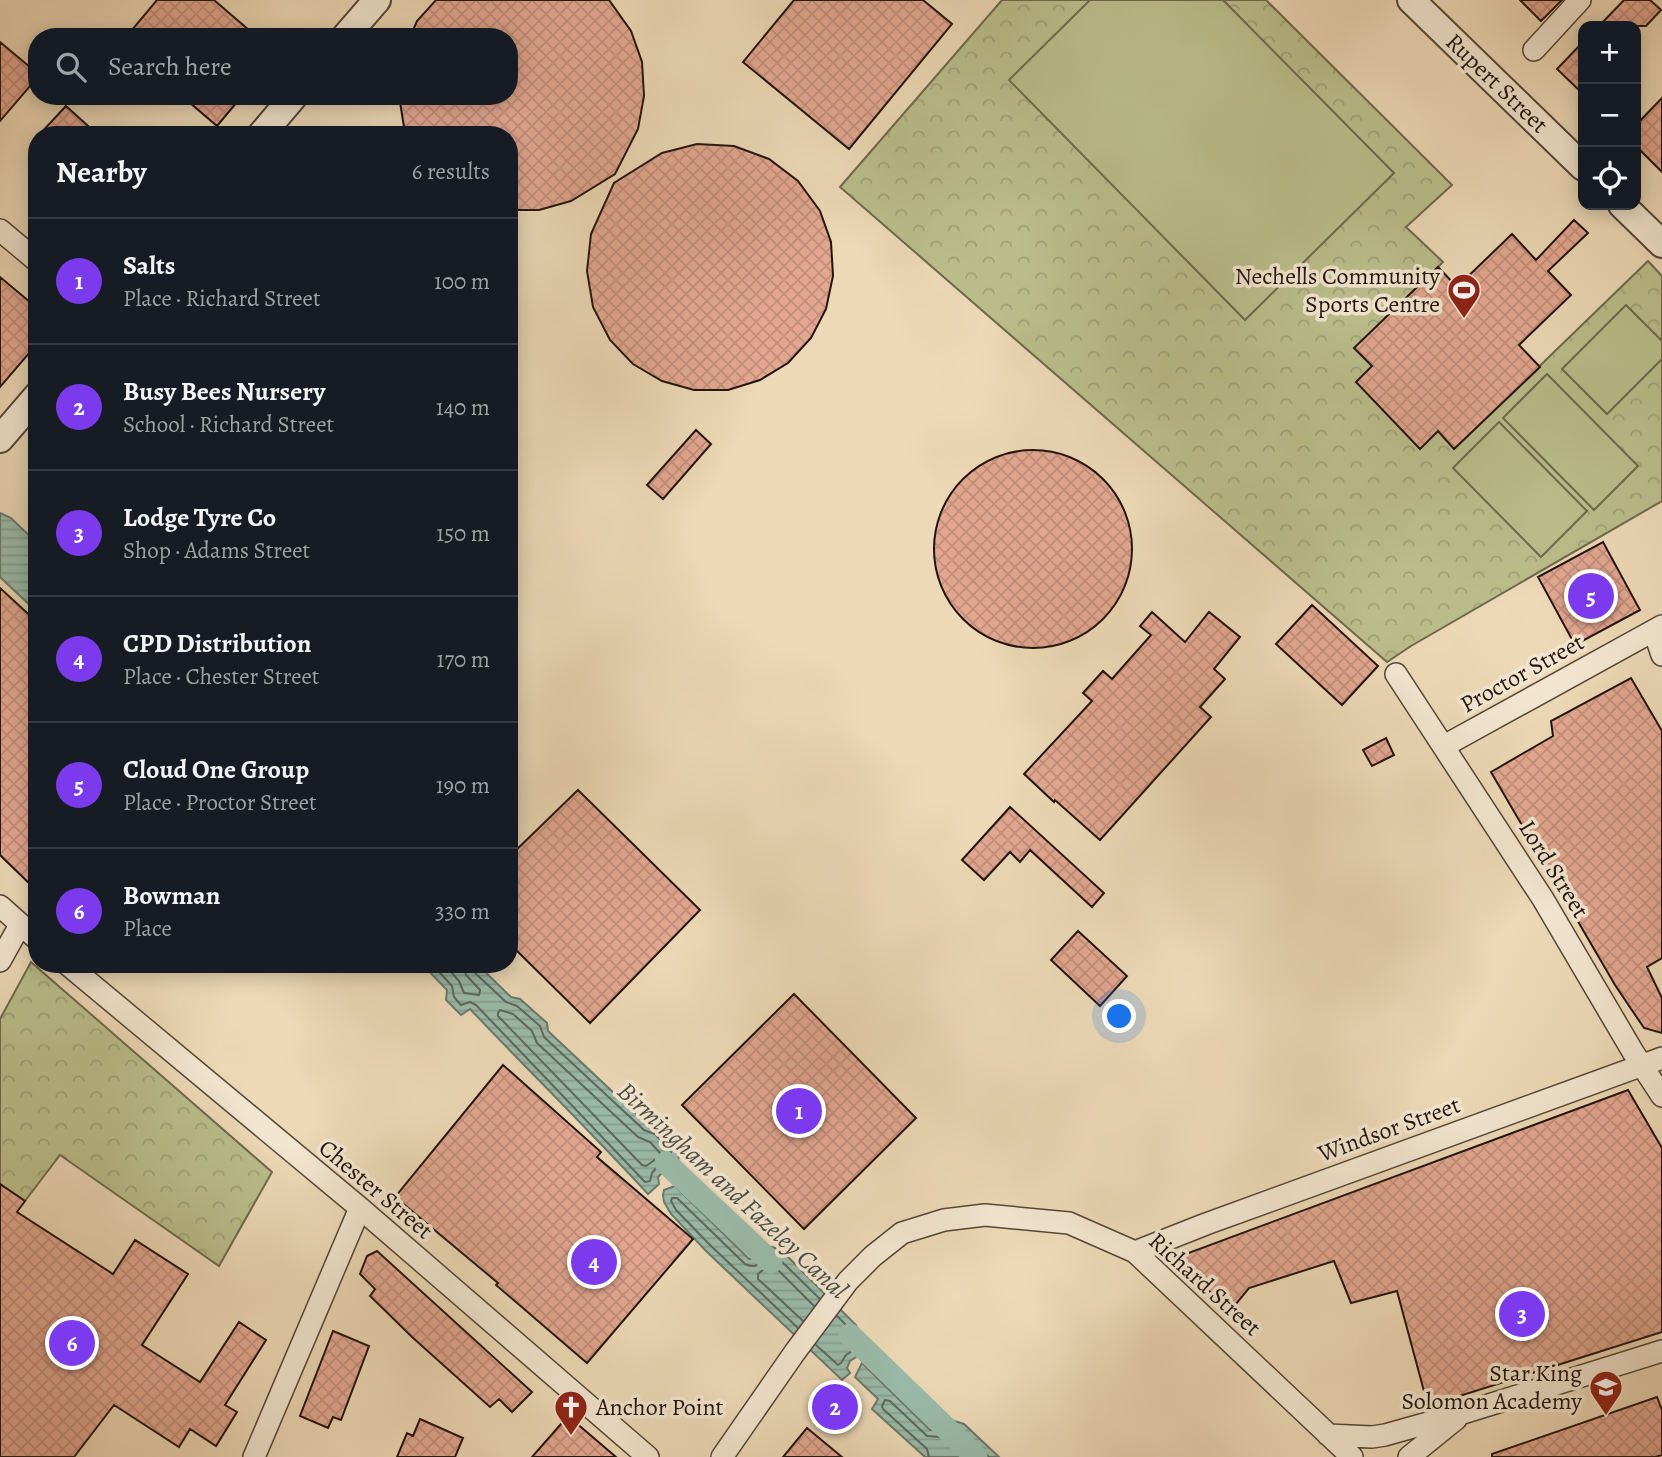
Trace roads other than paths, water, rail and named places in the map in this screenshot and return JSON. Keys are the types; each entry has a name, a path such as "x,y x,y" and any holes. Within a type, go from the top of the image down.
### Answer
{"street":[{"path":"353,28 377,0"},
{"name":"Rupert Street","path":"1411,0 1578,162"},
{"path":"1534,50 1580,0"},
{"path":"269,126 286,105"},
{"path":"1627,210 1662,244"},
{"path":"0,230 28,253"},
{"path":"0,439 28,406"},
{"path":"1658,629 1662,655"},
{"name":"Proctor Street","path":"1444,746 1658,629"},
{"name":"Lord Street","path":"1396,674 1543,899 1662,1096"},
{"path":"0,906 28,932"},
{"path":"0,961 20,925"},
{"name":"Chester Street","path":"78,973 360,1208 648,1457"},
{"name":"Windsor Street","path":"1135,1252 1662,1058"},
{"path":"254,1457 360,1208"},
{"name":"Richard Street","path":"722,1457 848,1281 873,1256 902,1233 944,1220 985,1215 1069,1223 1135,1252 1352,1457"},
{"path":"1328,1435 1373,1447 1385,1436 1662,1351"},
{"path":"1409,1457 1463,1413"}],"water":[{"path":"0,513 11,518 28,534 28,603 0,577"},
{"path":"431,973 486,973 511,997 520,999 547,1023 548,1031 648,1125 658,1128 679,1150 678,1165 687,1182 662,1173 658,1177 659,1184 648,1194 470,1009 461,1015 446,1000 447,990"},
{"path":"675,1186 749,1259 755,1258 748,1241 779,1249 856,1325 873,1357 861,1354 850,1361 847,1368 850,1373 842,1380 706,1251 671,1214 663,1195 664,1190"},
{"path":"862,1363 930,1430 939,1430 932,1414 964,1424 999,1457 925,1457 872,1409 878,1399 855,1377"}],"waterway":[{"name":"Birmingham and Fazeley Canal","path":"666,1163 771,1262"},
{"name":"Birmingham and Fazeley Canal","path":"850,1335 976,1457"}],"place":[{"name":"Nechells Community Sports Centre","path":"1464,320"},
{"name":"Cloud One Group","path":"1591,596"},
{"name":"Salts","path":"799,1111"},
{"name":"CPD Distribution","path":"594,1262"},
{"name":"Lodge Tyre Co","path":"1522,1314"},
{"name":"Bowman","path":"72,1343"},
{"name":"Busy Bees Nursery","path":"835,1407"},
{"name":"Star King Solomon Academy","path":"1606,1417"},
{"name":"Anchor Point","path":"571,1437"}]}
